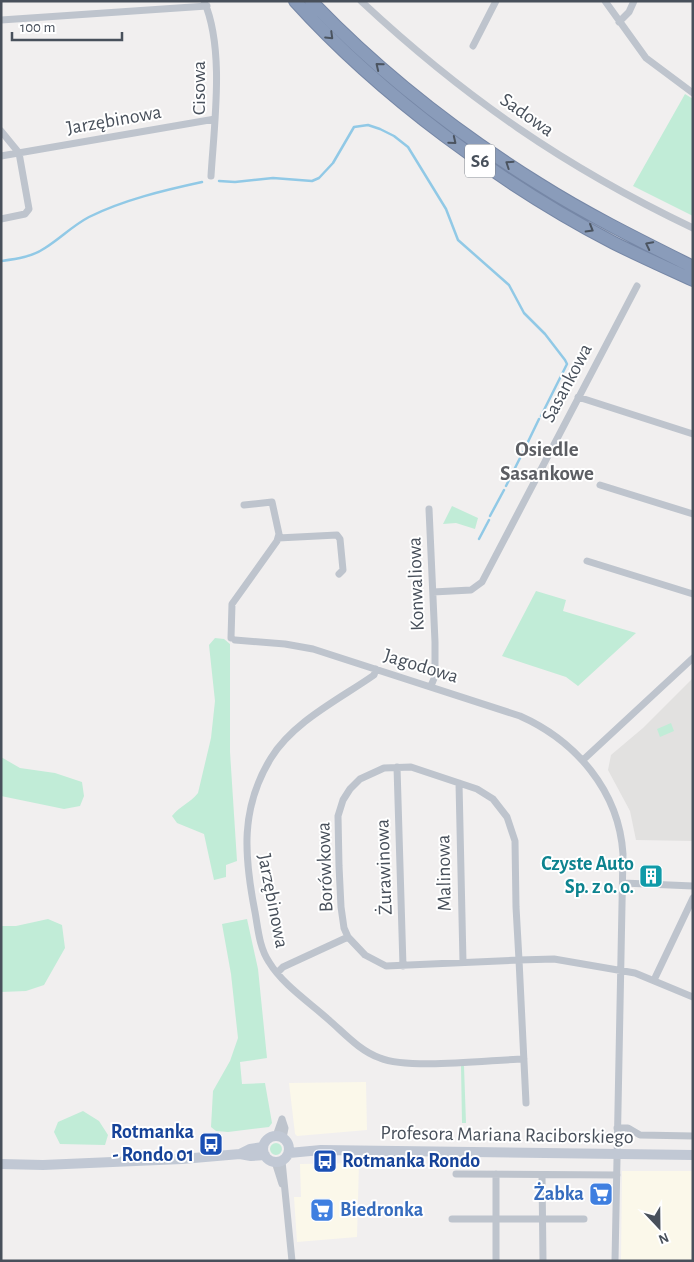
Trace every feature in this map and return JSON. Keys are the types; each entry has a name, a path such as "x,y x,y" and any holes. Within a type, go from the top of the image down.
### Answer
{"highway":[{"name":"S6","path":"295,1 365,71 460,147 532,196 614,242 693,280"},
{"name":"S6","path":"311,1 372,60 465,134 547,189 614,227 693,267"}],"main road":[{"path":"264,1151 268,1139 282,1149"},
{"path":"1,1164 43,1165 182,1159 240,1154 250,1148 264,1151 282,1149"},
{"name":"Profesora Mariana Raciborskiego","path":"282,1149 693,1155"}],"street":[{"name":"Sadowa","path":"361,1 424,59 508,123 605,184 693,228"},
{"path":"473,46 496,1"},
{"path":"604,1 650,62 693,92"},
{"path":"619,22 629,12 634,1"},
{"path":"1,20 205,4"},
{"name":"Cisowa","path":"205,4 215,48 215,119 211,176"},
{"name":"Jarzębinowa","path":"1,156 215,119"},
{"path":"1,131 19,153 29,209 25,214 1,219"},
{"name":"Sasankowa","path":"433,592 471,590 482,582 637,286"},
{"path":"578,397 693,434"},
{"path":"600,485 693,514"},
{"path":"244,505 269,501 273,504 278,538 337,535 340,538 343,570 339,574"},
{"name":"Konwaliowa","path":"429,509 435,676 431,686"},
{"name":"Jagodowa","path":"278,538 232,604 233,639 312,649 431,686 532,721 562,740 583,760 606,792 617,821 623,850 615,1261"},
{"path":"587,561 693,594"},
{"path":"583,760 693,658"},
{"name":"Jarzębinowa","path":"376,669 374,676 304,723 291,735 272,756 256,789 247,828 247,867 264,954 277,973 356,1044 381,1059 406,1063 524,1058"},
{"name":"Borówkowa","path":"519,960 512,828 508,818 493,799 477,789 411,768 397,767 372,772 360,780 347,794 338,816 340,907 348,937 364,955 386,966 554,959 622,971 692,994"},
{"name":"Żurawinowa","path":"397,767 403,966"},
{"name":"Malinowa","path":"459,783 463,962"},
{"path":"623,883 693,886"},
{"path":"654,980 693,898"},
{"path":"277,973 283,967 348,937"},
{"path":"519,960 526,1103"},
{"path":"617,1128 628,1128 640,1135 693,1136"},
{"path":"282,1149 283,1187 292,1261"},
{"path":"456,1174 617,1175"},
{"path":"496,1174 496,1261"},
{"path":"542,1175 543,1261"},
{"path":"452,1219 584,1219"}],"shaded area":[{"path":"693,678 693,841 636,840 630,811 608,770 611,755 643,728"},
{"path":"366,1082 367,1130 297,1136 295,1134 289,1083"},
{"path":"359,1163 357,1237 297,1242 294,1197 301,1197 300,1164"},
{"path":"622,1171 693,1171 693,1261 621,1261"}],"green space":[{"path":"685,94 693,99 693,216 633,186"},
{"path":"452,506 478,518 475,529 456,523 443,524"},
{"path":"536,591 566,600 563,611 636,633 578,686 566,677 502,656"},
{"path":"215,638 224,639 230,644 230,752 237,861 226,865 226,877 214,880 204,834 177,823 172,816 198,793 211,738 215,701 209,645"},
{"path":"671,723 674,731 660,737 657,729"},
{"path":"1,757 20,768 55,773 82,782 84,796 80,806 64,809 1,796"},
{"path":"48,919 62,925 65,948 44,985 26,991 1,992 1,926 16,926"},
{"path":"247,919 258,969 267,1058 240,1062 242,1084 265,1083 272,1123 269,1127 228,1132 216,1131 211,1127 213,1091 230,1061 238,1038 231,974 222,924"},
{"path":"461,1066 464,1066 466,1123 462,1123"},
{"path":"83,1111 99,1121 108,1135 105,1145 60,1144 54,1132 58,1122"},
{"path":"278,1143 281,1144 281,1154 274,1155 271,1154 270,1147 271,1144"}],"waterway":[{"path":"219,181 235,182 273,178 312,181 319,178 333,163 354,127 368,125 394,136 408,147 446,209 458,240 509,285 524,313 545,334 565,360 567,364 541,416"},
{"path":"1,261 35,254 89,217 116,205 202,182"},
{"path":"525,448 539,419"},
{"path":"506,486 523,452"},
{"path":"490,516 504,490"},
{"path":"479,539 489,520"}],"place":[{"name":"Czyste Auto Sp. z o. o.","path":"651,876"},
{"name":"Rotmanka - Rondo 01","path":"211,1144"},
{"name":"Rotmanka Rondo","path":"325,1161"},
{"name":"Żabka","path":"601,1194"},
{"name":"Biedronka","path":"322,1210"}],"district":[{"name":"Osiedle Sasankowe","path":"547,461"}]}
